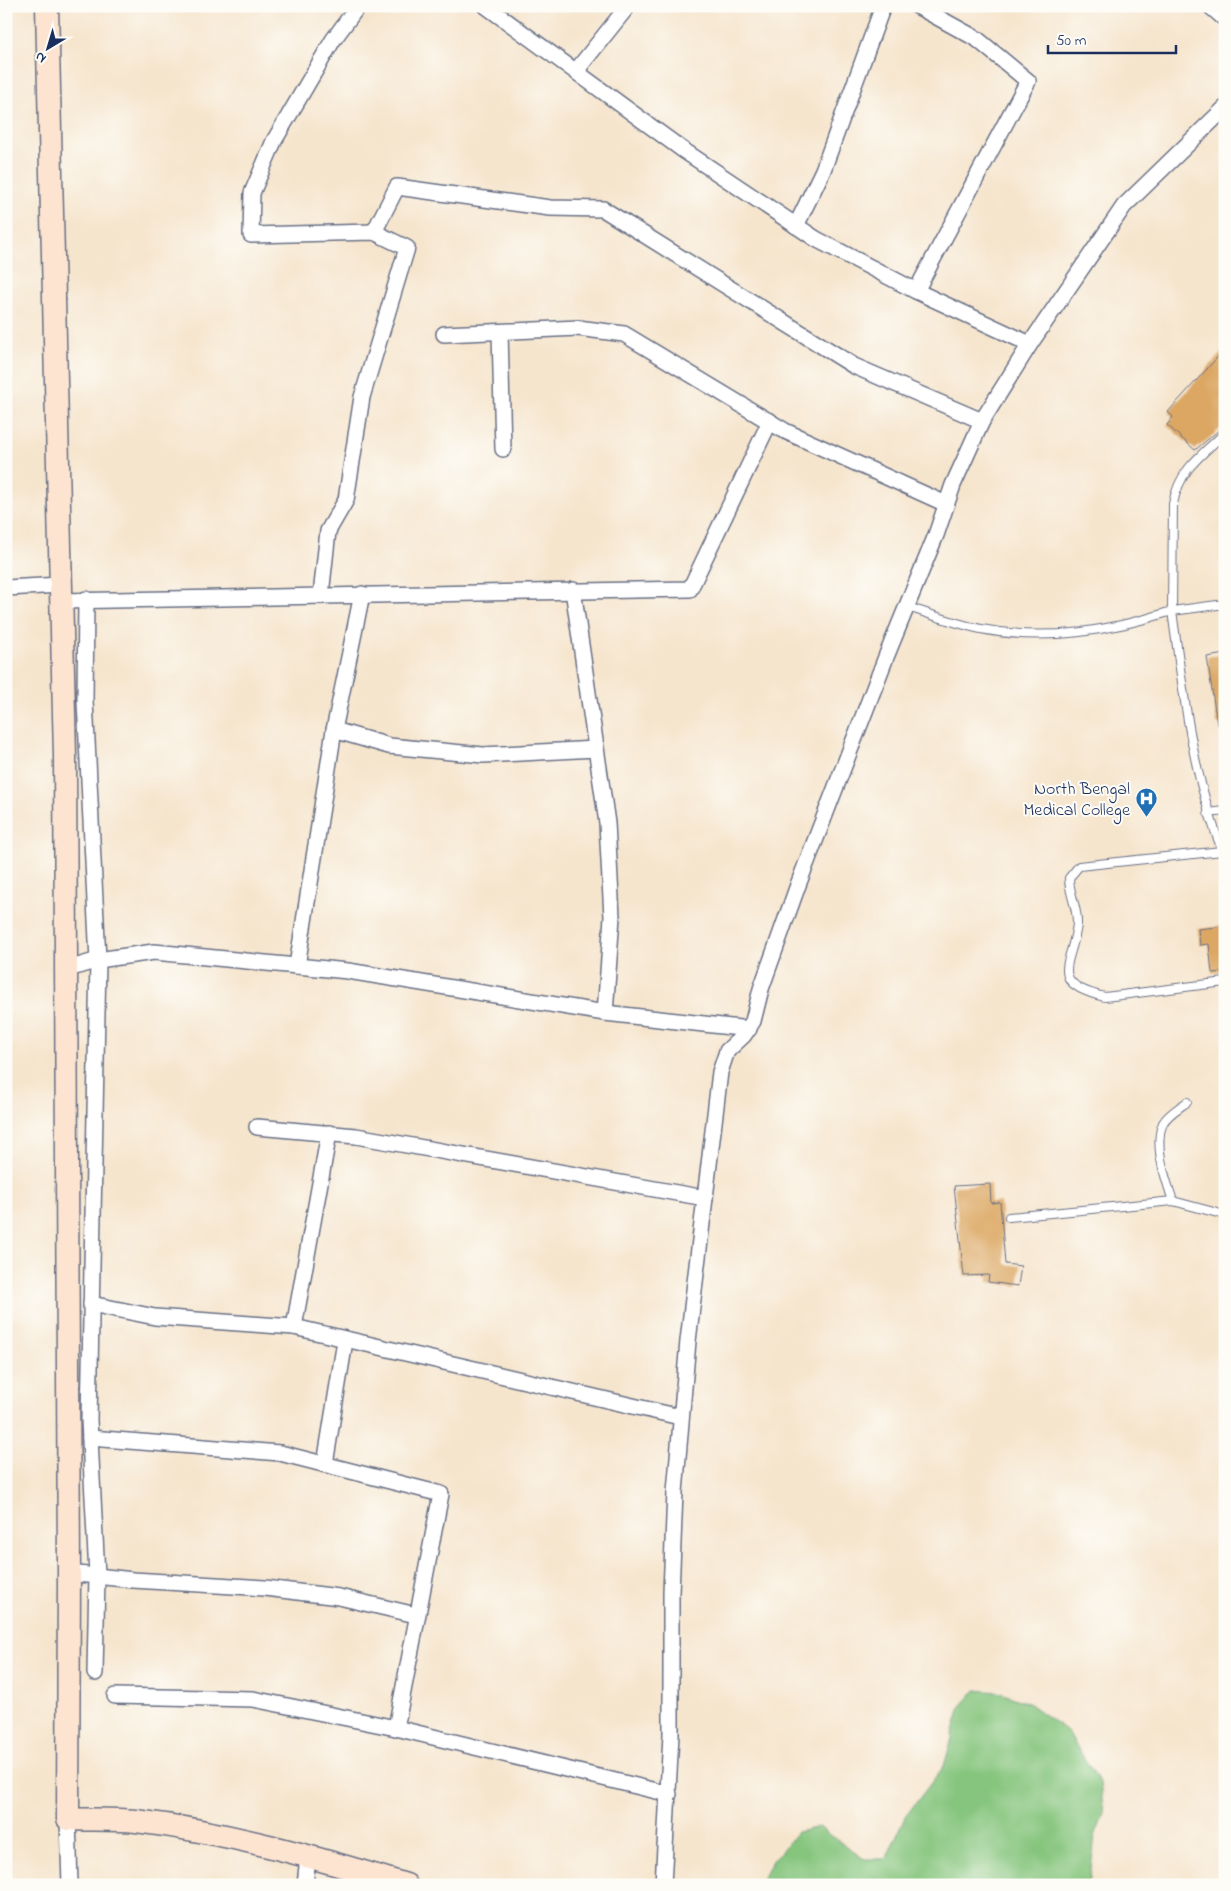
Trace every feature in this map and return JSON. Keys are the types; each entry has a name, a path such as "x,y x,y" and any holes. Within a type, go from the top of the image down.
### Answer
{"street":[{"path":"47,6 65,756 69,1573 68,1819 70,1885"},
{"path":"321,595 328,532 346,500 362,396 407,248 374,232 251,235 252,193 274,141 333,40 358,6"},
{"path":"486,6 684,150 816,239 916,291 1030,344"},
{"path":"509,22 512,6"},
{"path":"576,71 628,6"},
{"path":"796,226 823,170 883,6"},
{"path":"916,291 1028,80 977,39 917,6"},
{"path":"1210,6 1225,19"},
{"path":"663,1885 669,1794 671,1585 680,1417 722,1064 727,1051 748,1029 756,1011 764,980 798,885 908,607 946,504 966,454 982,421 1030,344 1124,206 1225,108"},
{"path":"374,232 397,187 550,208 603,209 854,366 982,421"},
{"path":"444,334 578,328 624,334 785,431 946,504"},
{"path":"500,332 503,449"},
{"path":"6,588 61,593 86,599 690,589 770,422"},
{"path":"574,590 607,823 612,917 605,1013"},
{"path":"297,966 334,730 362,594"},
{"path":"86,599 86,701 98,960 90,1438 97,1575 95,1673"},
{"path":"334,730 389,746 483,755 596,749"},
{"path":"65,970 98,960 154,952 348,971 605,1013 748,1029"},
{"path":"257,1126 356,1136 705,1198"},
{"path":"294,1327 329,1134"},
{"path":"91,1304 155,1317 294,1327 345,1341 680,1417"},
{"path":"324,1464 345,1341"},
{"path":"90,1438 280,1453 441,1494 416,1615 396,1728"},
{"path":"69,1573 132,1580 265,1588 339,1596 416,1615"},
{"path":"115,1696 253,1699 396,1728 669,1794"},
{"path":"68,1819 135,1821 256,1843 406,1885"},
{"path":"306,1885 308,1857"}],"lane":[{"path":"1225,432 1184,473 1175,491 1173,504 1172,611 1194,759 1208,813 1223,854 1079,866 1069,878 1076,905 1077,922 1066,965 1070,979 1074,984 1086,991 1105,997 1225,982"},
{"path":"908,607 980,629 1014,634 1058,635 1133,624 1172,611 1225,604"},
{"path":"1208,813 1225,811"},
{"path":"1173,1202 1162,1156 1160,1136 1168,1116 1187,1102"},
{"path":"1009,1217 1173,1202 1225,1215"}],"green space":[{"path":"976,1690 998,1692 1028,1703 1066,1730 1100,1783 1104,1813 1095,1836 1089,1885 758,1885 772,1862 797,1832 819,1827 864,1859 886,1859 905,1817 944,1766 961,1706"}],"building":[{"path":"1225,349 1225,425 1195,450 1167,425 1173,417 1168,412"},
{"path":"1225,654 1225,724 1217,724 1207,657"},
{"path":"1225,926 1225,972 1212,973 1209,944 1200,945 1198,929"},
{"path":"990,1184 991,1203 1000,1202 1005,1264 1021,1266 1018,1286 988,1282 989,1275 964,1276 954,1186"}],"place":[{"name":"North Bengal Medical College","path":"1146,817"}]}
